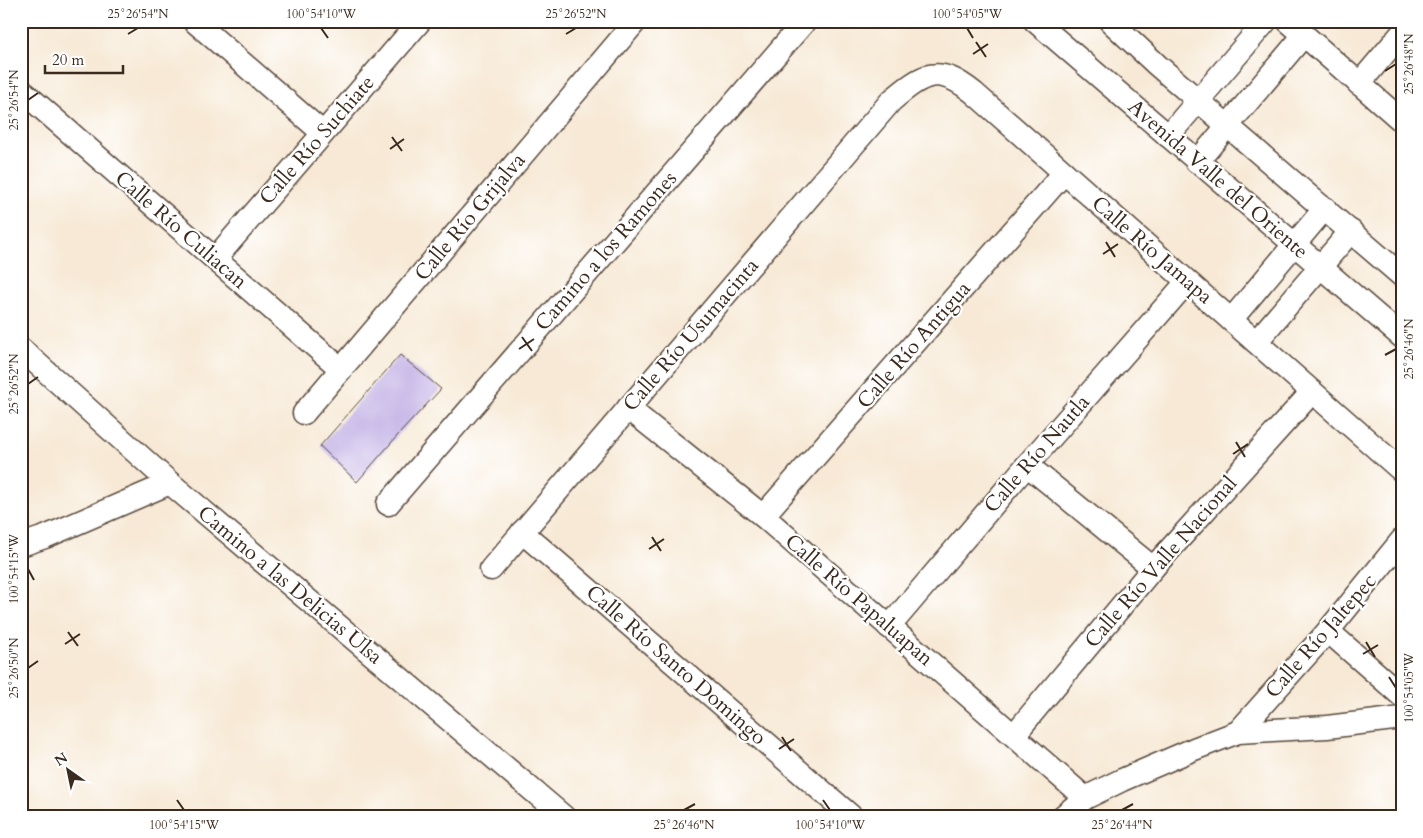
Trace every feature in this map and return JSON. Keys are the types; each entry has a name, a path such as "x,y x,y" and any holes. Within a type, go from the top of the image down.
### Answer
{"street":[{"name":"Calle Río Suchiate","path":"215,259 420,21"},
{"name":"Calle Río Grijalva","path":"304,413 636,21"},
{"name":"Camino a los Ramones","path":"388,504 805,21"},
{"name":"Avenida Valle del Oriente","path":"1034,21 1402,337"},
{"path":"1110,21 1402,276"},
{"path":"1168,136 1266,21"},
{"path":"200,23 323,133"},
{"path":"1197,162 1228,125 1296,28 1402,121"},
{"path":"1359,84 1402,33"},
{"name":"Calle Río Jamapa","path":"891,101 909,86 926,77 941,75 957,80 1402,471"},
{"name":"Calle Río Culiacan","path":"21,90 341,369"},
{"name":"Calle Río Usumacinta","path":"491,569 891,101"},
{"name":"Calle Río Antigua","path":"763,516 1064,173"},
{"path":"1231,320 1325,208"},
{"path":"1256,342 1351,232"},
{"name":"Calle Río Nautla","path":"889,627 1187,282"},
{"name":"Camino a las Delicias Ulsa","path":"21,349 170,483 564,817"},
{"name":"Calle Río Valle Nacional","path":"1014,735 1153,568 1312,392"},
{"name":"Calle Río Papaluapan","path":"628,408 763,516 1085,798"},
{"path":"1027,465 1153,568"},
{"path":"21,545 53,534 170,483"},
{"name":"Calle Río Santo Domingo","path":"522,532 852,817"},
{"name":"Calle Río Jaltepec","path":"1238,732 1328,631 1402,540"},
{"path":"1328,631 1402,696"},
{"path":"1062,817 1085,798 1122,780 1238,732 1327,727 1402,718"}],"building":[{"path":"400,355 441,389 357,482 320,446"}]}
